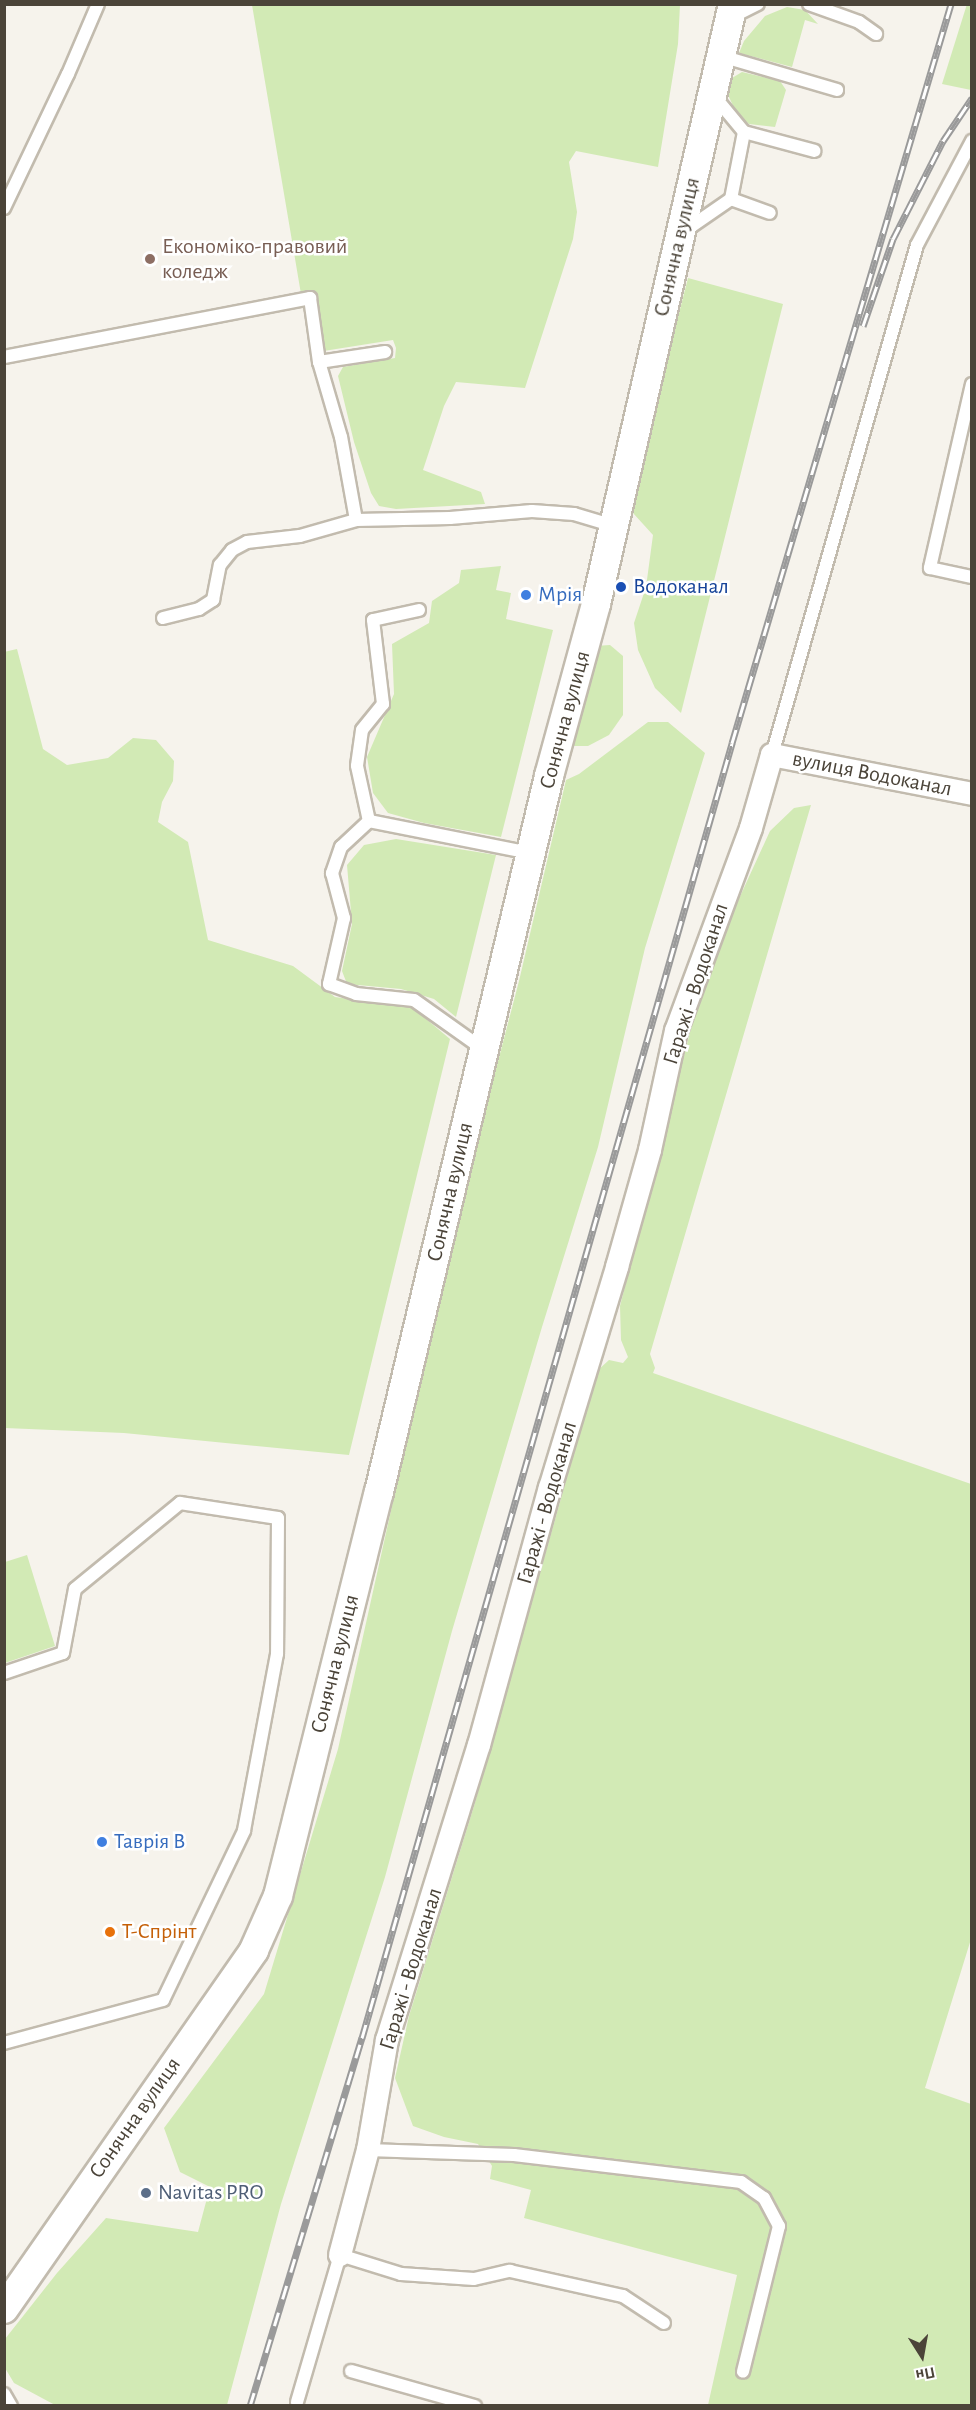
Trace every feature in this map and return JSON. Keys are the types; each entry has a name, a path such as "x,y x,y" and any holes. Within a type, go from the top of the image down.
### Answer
{"street":[{"name":"Сонячна вулиця","path":"4,2308 254,1950 278,1896 382,1480 531,853 615,526 731,11"},
{"name":"вулиця Водоканал","path":"772,755 972,794"},
{"name":"Гаражі - Водоканал","path":"340,2255 368,2150 387,2040 479,1745 550,1488 638,1192 650,1150 676,1031 751,828 772,755"}],"lane":[{"path":"4,208 98,4"},
{"path":"731,11 758,4"},
{"path":"809,4 859,22 876,34"},
{"path":"721,56 837,90"},
{"path":"712,94 744,132 815,151"},
{"path":"680,234 731,199 744,132"},
{"path":"772,755 917,244 972,141"},
{"path":"731,199 770,213"},
{"path":"4,357 310,298 320,362 341,437 357,520"},
{"path":"320,362 385,352"},
{"path":"972,384 930,568 972,577"},
{"path":"163,618 199,609 213,600 220,565 232,550 247,542 300,536 357,520 450,518 532,511 574,514 615,526"},
{"path":"369,821 357,766 362,730 383,704 373,620 419,610"},
{"path":"369,821 531,853"},
{"path":"369,821 341,847 332,873 344,918 329,984 356,994 414,1000 484,1050"},
{"path":"4,1673 63,1653 75,1589 180,1503 278,1518 277,1654 244,1831 163,2000 4,2043"},
{"path":"368,2150 514,2155 741,2182 764,2198 779,2226 743,2372"},
{"path":"297,2402 340,2255 400,2274 474,2280 510,2271 623,2296 664,2323"},
{"path":"351,2372 475,2406"},
{"path":"4,2394 11,2406"}],"green space":[{"path":"967,4 971,5 971,90 942,84"},
{"path":"252,5 680,5 678,44 658,167 576,151 569,162 577,212 573,239 525,388 456,382 444,406 423,470 481,492 485,504 396,509 379,506 371,493 354,442 338,376 343,367 395,358 396,348 393,340 311,353"},
{"path":"787,7 805,10 818,24 805,20 792,67 739,53 744,41 765,16"},
{"path":"742,72 780,81 786,90 775,127 749,124 737,114 728,95 727,81"},
{"path":"688,278 783,304 681,713 655,688 638,650 634,623 646,587 653,535 633,513 648,434"},
{"path":"501,566 496,590 511,593 506,619 553,630 501,837 424,823 388,813 373,793 367,757 394,694 392,644 429,623 432,601 459,583 461,570"},
{"path":"610,645 623,656 623,715 609,735 588,746 573,746 595,646"},
{"path":"17,649 43,749 67,765 108,758 133,738 156,740 174,761 173,781 162,802 158,822 188,842 208,940 293,966 335,997 413,1008 450,1039 349,1455 124,1433 5,1428 4,652"},
{"path":"648,722 668,722 705,753 645,948 598,1147 452,1631 385,1877 281,2204 227,2405 55,2405 14,2383 5,2368 5,2339 57,2273 106,2218 198,2232 210,2187 180,2172 164,2128 264,1994 338,1749 450,1245 519,981 566,780 579,774"},
{"path":"811,805 650,1354 655,1368 653,1373 971,1484 971,1939 925,2088 971,2104 971,2405 708,2405 737,2275 524,2218 531,2190 490,2179 492,2166 478,2144 444,2137 413,2126 395,2078 409,2016 474,1806 597,1371 609,1360 623,1363 628,1357 621,1340 620,1306 700,993 770,831 794,808"},
{"path":"396,839 496,855 456,1017 434,999 401,989 347,984 342,971 352,924 347,865 364,845"},
{"path":"27,1555 55,1646 5,1663 5,1562"}],"railway":[{"path":"250,2406 362,2038 732,743 951,4"},
{"path":"863,326 893,239 943,141 972,98"}],"place":[{"name":"Економіко-правовий коледж","path":"150,259"},
{"name":"Водоканал","path":"621,587"},
{"name":"Мрія","path":"526,595"},
{"name":"Таврія В","path":"102,1842"},
{"name":"Т-Спрінт","path":"110,1932"},
{"name":"Navitas PRO","path":"146,2193"}]}
